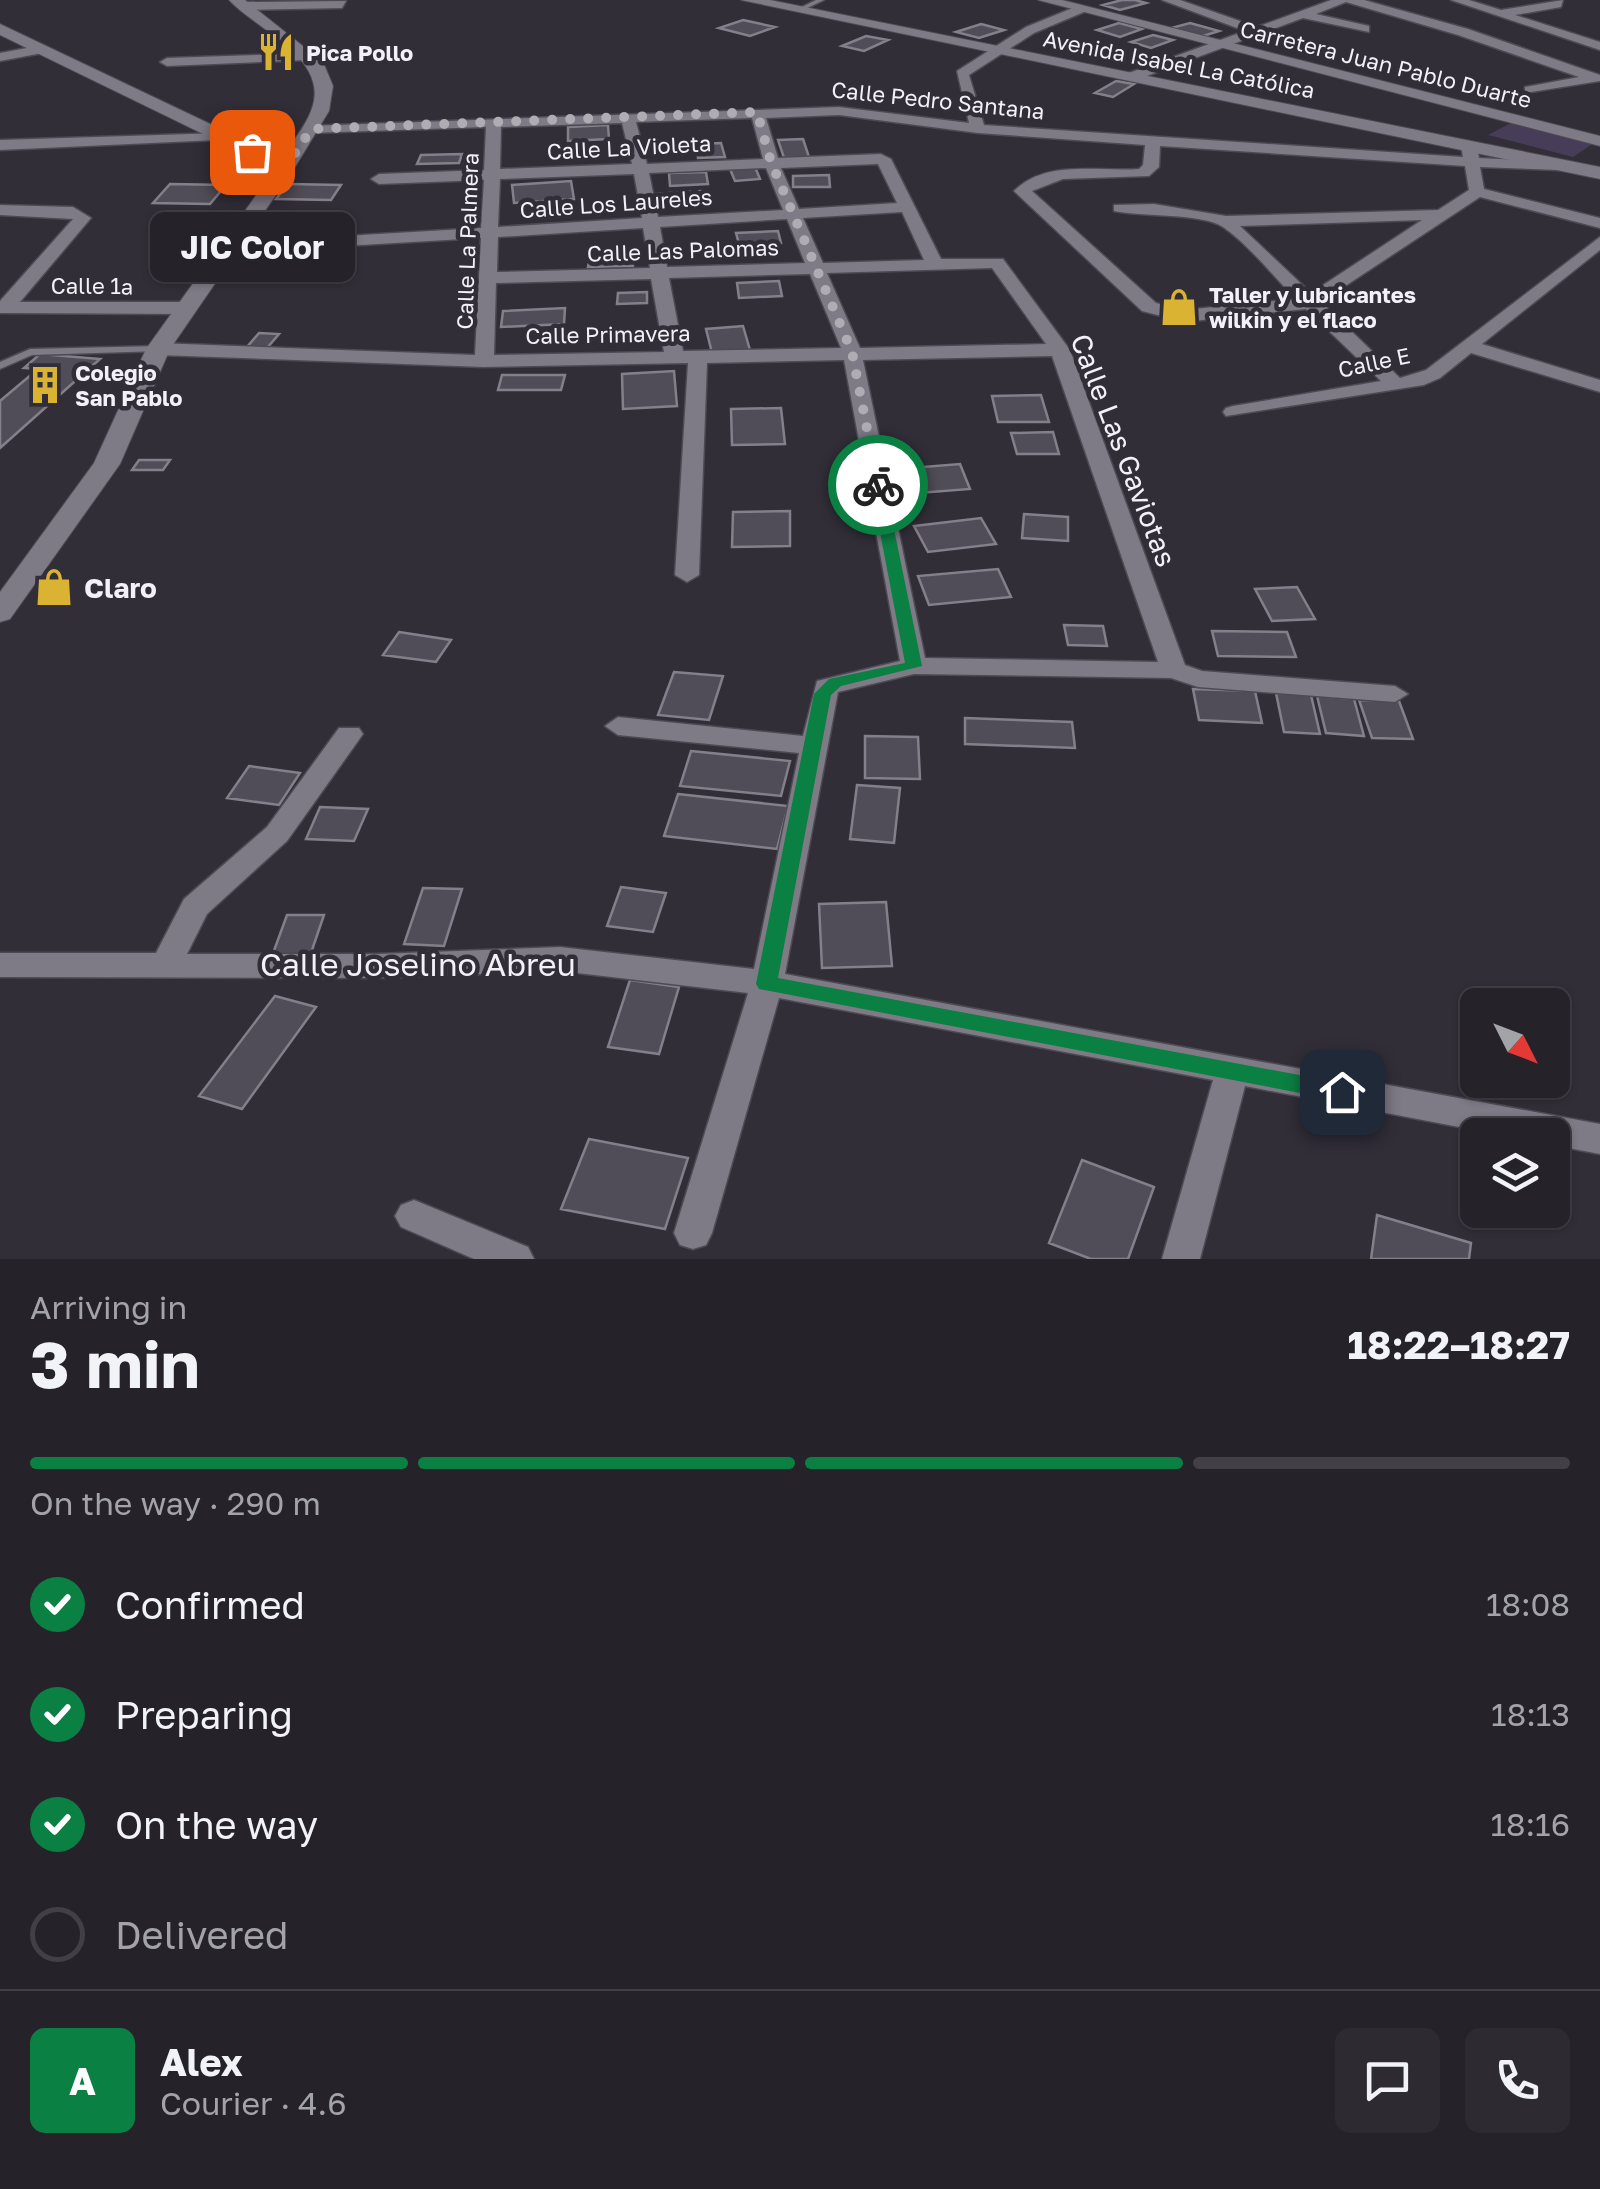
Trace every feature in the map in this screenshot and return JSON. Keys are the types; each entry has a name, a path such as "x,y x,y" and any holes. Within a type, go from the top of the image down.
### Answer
{"main road":[{"name":"Avenida Isabel La Católica","path":"748,0 1131,77 1470,154 1600,173"},
{"name":"Carretera Juan Pablo Duarte","path":"1046,0 1596,138"},
{"path":"4,602 107,464 158,350 286,167 320,111 325,86 317,65 240,3"},
{"path":"0,29 286,167"}],"street":[{"path":"1168,0 1254,30"},
{"path":"1131,77 1342,0"},
{"path":"1351,0 1463,32 1598,78"},
{"path":"1457,0 1600,46"},
{"path":"1500,14 1557,4 1557,0"},
{"path":"240,3 342,4"},
{"path":"978,129 962,74 1030,30 1080,9"},
{"path":"1300,14 1365,28"},
{"path":"1583,40 1600,37"},
{"path":"0,57 44,49"},
{"path":"167,62 308,56"},
{"path":"1530,90 1598,78"},
{"path":"757,112 771,162 852,352 914,666"},
{"name":"Calle Pedro Santana","path":"311,129 757,112 858,112 978,129 1153,141 1470,154"},
{"path":"628,118 642,169 657,273 686,357 687,575"},
{"name":"Calle La Palmera","path":"484,361 494,122"},
{"path":"0,145 217,136"},
{"path":"1153,141 1151,167 1143,173 1053,177 1022,191 1158,312 1198,316 1307,303 1476,192 1600,223"},
{"path":"1470,154 1476,192"},
{"name":"Calle La Violeta","path":"379,179 881,159 908,208"},
{"path":"908,208 935,264"},
{"name":"Calle Los Laureles","path":"326,242 908,208"},
{"path":"1120,208 1182,213 1226,222 1440,215"},
{"path":"0,210 81,214 83,218 3,307"},
{"path":"1226,222 1397,386"},
{"name":"Calle E","path":"1233,412 1397,386 1432,374 1600,242"},
{"name":"Calle Las Palomas","path":"490,278 996,263"},
{"name":"Calle Las Gaviotas","path":"996,263 1060,350 1174,670"},
{"name":"Calle 1ª","path":"3,307 184,308"},
{"path":"1468,346 1600,386"},
{"name":"Calle Primavera","path":"158,350 484,361 1060,350"},
{"path":"693,1232 767,984 826,688 914,666 1174,670 1198,679 1394,694"},
{"path":"618,726 813,746"},
{"path":"165,966 195,907 277,834 348,734"},
{"name":"Calle Joselino Abreu","path":"0,965 378,966 560,959 767,984 1600,1138"},
{"path":"1181,1259 1232,1072"},
{"path":"414,1216 515,1259"}],"lane":[{"path":"799,10 821,0"},
{"path":"0,366 30,352 158,350"}],"shaded area":[{"path":"1511,123 1594,143 1573,157 1488,135"}],"building":[{"path":"1122,0 1146,3 1120,10 1103,5"},
{"path":"743,20 775,27 750,36 719,28"},
{"path":"1119,23 1142,29 1120,37 1097,30"},
{"path":"1190,23 1219,31 1200,37 1171,28"},
{"path":"981,24 1004,30 979,38 956,32"},
{"path":"1153,35 1173,40 1151,48 1131,42"},
{"path":"866,36 888,40 864,51 842,46"},
{"path":"1116,81 1134,84 1113,97 1095,93"},
{"path":"608,125 609,139 568,141 568,127"},
{"path":"803,139 809,157 784,158 778,140"},
{"path":"721,143 725,157 698,158 696,144"},
{"path":"462,154 459,163 417,164 421,155"},
{"path":"755,167 760,179 735,181 730,169"},
{"path":"706,172 708,184 670,186 669,173"},
{"path":"829,175 830,187 793,187 793,176"},
{"path":"571,181 574,199 514,203 512,185"},
{"path":"170,184 226,185 210,204 153,203"},
{"path":"288,184 341,185 331,200 276,199"},
{"path":"701,191 705,200 659,204 656,194"},
{"path":"778,231 781,243 739,244 736,233"},
{"path":"635,249 633,266 588,267 591,250"},
{"path":"779,281 782,296 739,298 737,283"},
{"path":"647,292 647,303 617,304 618,293"},
{"path":"565,308 564,324 501,327 503,311"},
{"path":"743,326 750,350 712,353 706,329"},
{"path":"259,333 279,334 267,348 247,347"},
{"name":"Colegio San Pablo","path":"40,354 100,359 0,448 0,401 38,369 24,368"},
{"path":"674,371 677,406 623,409 622,374"},
{"path":"502,375 565,375 561,390 498,390"},
{"path":"1041,395 1049,422 998,422 992,396"},
{"path":"781,408 785,444 732,445 731,409"},
{"path":"1053,432 1059,454 1017,454 1011,433"},
{"path":"139,460 170,460 163,470 132,470"},
{"path":"960,464 970,489 906,494 897,469"},
{"path":"790,511 790,546 732,547 733,512"},
{"path":"1024,514 1068,517 1068,541 1022,538"},
{"path":"981,518 996,544 928,552 914,526"},
{"path":"998,569 1011,597 929,605 918,576"},
{"name":"Claro","path":"47,581 69,584 60,593 38,590"},
{"path":"1297,587 1315,619 1272,621 1255,589"},
{"path":"1064,625 1103,626 1107,646 1068,645"},
{"path":"1212,631 1287,632 1296,657 1218,656"},
{"path":"399,632 451,640 436,662 383,655"},
{"path":"674,672 723,676 709,720 658,715"},
{"path":"1193,689 1255,691 1262,723 1199,720"},
{"path":"1276,693 1311,695 1320,734 1284,732"},
{"path":"1317,696 1354,699 1364,736 1326,733"},
{"path":"1359,700 1399,701 1413,739 1372,738"},
{"path":"965,718 1072,722 1075,748 965,744"},
{"path":"865,736 918,737 920,779 865,778"},
{"path":"691,751 790,761 781,796 680,786"},
{"path":"249,766 300,773 279,805 227,798"},
{"path":"857,785 900,788 894,843 850,839"},
{"path":"678,794 788,806 777,849 664,836"},
{"path":"320,807 368,809 354,841 306,839"},
{"path":"621,887 666,893 653,932 607,926"},
{"path":"423,888 462,889 444,946 404,944"},
{"path":"886,902 892,966 822,968 819,904"},
{"path":"287,915 324,915 310,956 272,956"},
{"path":"630,980 679,987 659,1054 608,1047"},
{"path":"275,996 316,1007 242,1109 199,1096"},
{"path":"589,1139 688,1158 665,1229 561,1209"},
{"path":"1082,1160 1154,1187 1128,1259 1091,1259 1049,1243"},
{"path":"1377,1215 1471,1243 1469,1259 1371,1259"}],"way so far":[{"path":"252,152 286,167 311,129 757,112 771,162 852,352 878,485"}],"place":[{"name":"Pica Pollo","path":"276,52"},
{"name":"JIC Color","path":"252,152"},
{"name":"Taller y lubricantes wilkin y el flaco","path":"1179,307"},
{"name":"Colegio San Pablo","path":"45,385"},
{"name":"Claro","path":"54,587"}],"route":[{"path":"878,485 914,666 835,682 823,694 767,984 1342,1092"}]}
